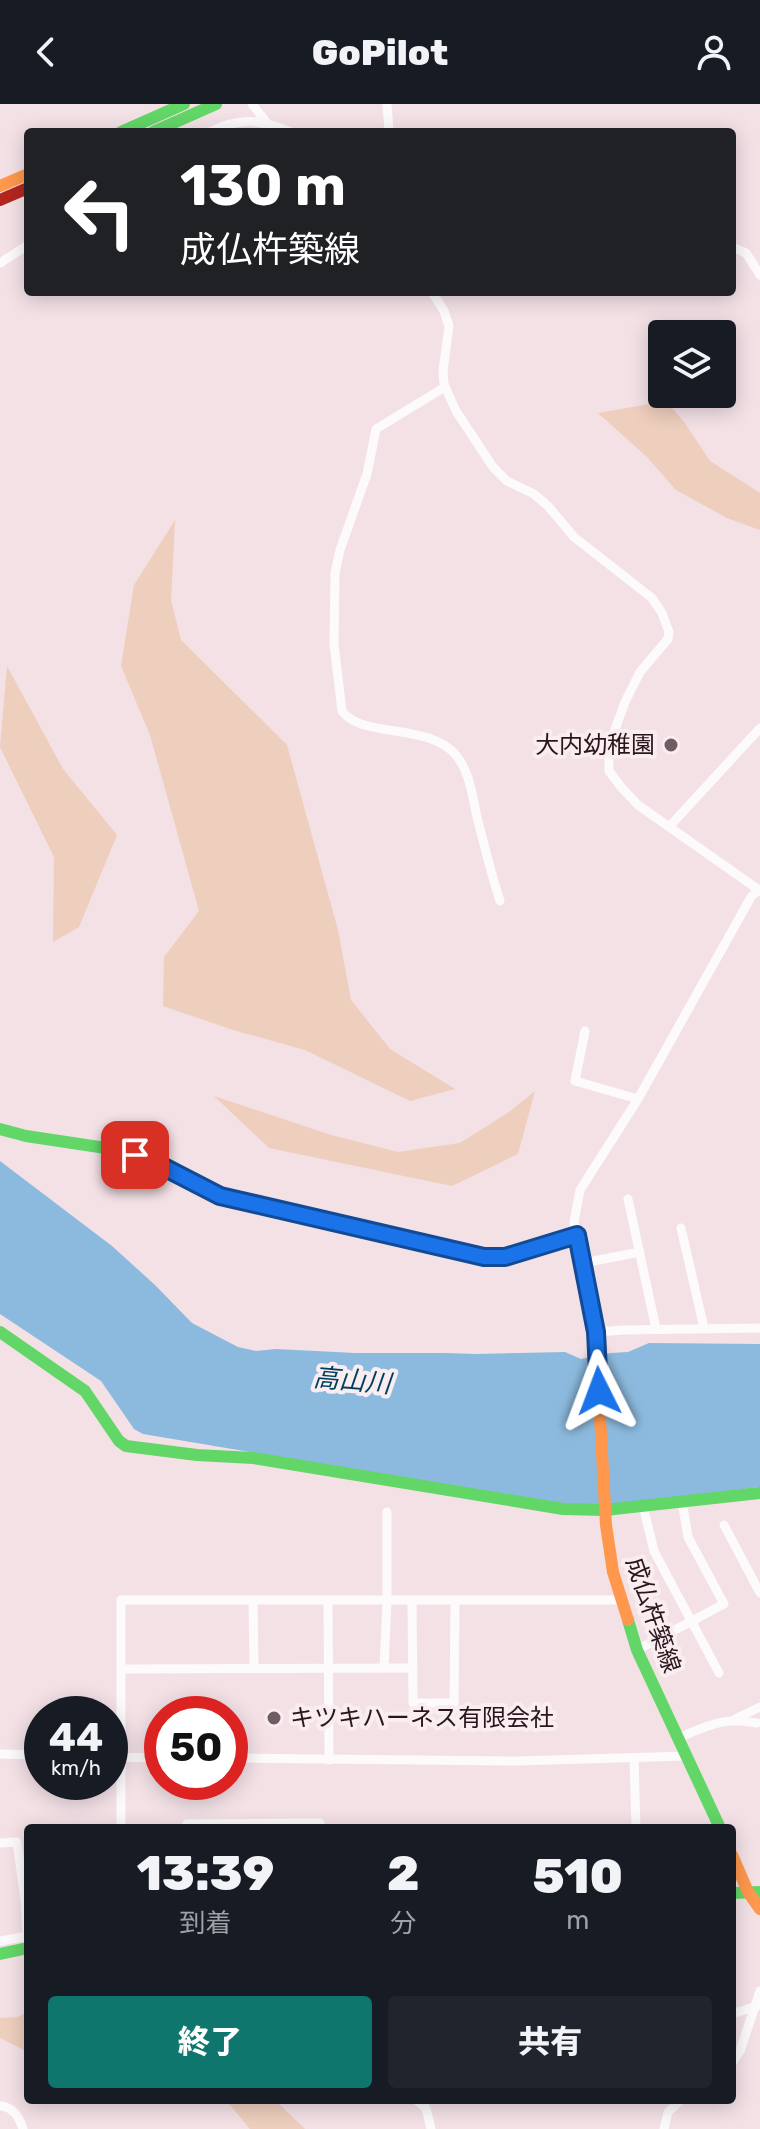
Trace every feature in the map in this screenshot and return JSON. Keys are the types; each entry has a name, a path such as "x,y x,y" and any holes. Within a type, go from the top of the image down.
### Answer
{"main road":[{"path":"130,128 184,104"},
{"path":"162,128 216,104"},
{"path":"0,186 24,176"},
{"path":"0,200 24,190"},
{"path":"0,1129 119,1150 154,1162 220,1196 484,1257 505,1257 577,1235"},
{"name":"成仏杵築線","path":"577,1235 596,1332 605,1510 609,1552 620,1600 637,1650 718,1824"},
{"path":"0,1332 85,1391 119,1441 126,1446 253,1458 563,1509 605,1510 760,1493"},
{"path":"736,1864 760,1909"},
{"path":"0,1954 24,1944"}],"street":[{"path":"252,104 267,123"},
{"path":"387,104 389,128"},
{"path":"219,128 250,120 280,128"},
{"path":"0,263 24,248"},
{"path":"736,249 746,253 760,275"},
{"path":"435,296 449,326 443,371 445,387 456,411 493,467 507,481 534,494 574,537 652,598 669,632 668,639 640,672 625,702 609,746 609,771 638,805 760,890 751,897 638,1099 580,1190 574,1222 577,1235"},
{"path":"445,387 376,429 367,474 335,573 334,644 342,711 346,716 352,721 426,736 447,747 459,759 467,775 500,901"},
{"path":"669,827 760,728"},
{"path":"585,1031 575,1081 638,1099"},
{"path":"628,1199 656,1329"},
{"path":"681,1228 704,1328"},
{"path":"583,1263 640,1252"},
{"path":"596,1332 760,1328"},
{"path":"637,1650 724,1604 688,1537 682,1501"},
{"path":"643,1506 654,1551 719,1673"},
{"path":"384,1668 387,1512"},
{"path":"724,1525 760,1593"},
{"path":"122,1696 121,1600 620,1600"},
{"path":"253,1600 254,1668"},
{"path":"328,1601 329,1760"},
{"path":"412,1601 413,1703 454,1703 455,1601"},
{"path":"122,1669 413,1668"},
{"path":"731,1721 760,1707"},
{"path":"678,1738 719,1721 757,1723"},
{"path":"0,1754 24,1755"},
{"path":"248,1758 517,1761 687,1756"},
{"path":"634,1758 636,1824"},
{"path":"121,1800 121,1824"},
{"path":"300,1824 320,1823"},
{"path":"0,1843 17,1842 24,1893"},
{"path":"0,1941 24,1942"},
{"path":"736,2012 760,1997"},
{"path":"736,2057 760,1997"},
{"path":"421,2104 426,2108 431,2129"},
{"path":"664,2129 668,2112 677,2104"},
{"path":"0,2106 18,2115 23,2129"}],"shaded area":[{"path":"648,404 648,408 672,408 710,461 760,493 760,530 727,518 676,490 647,457 598,413"},
{"path":"175,520 171,600 181,640 287,745 338,930 351,1000 390,1049 455,1089 410,1101 305,1050 163,1006 164,957 199,911 150,735 121,666 134,585"},
{"path":"7,666 63,769 117,835 79,927 53,942 54,857 0,747"},
{"path":"535,1091 518,1154 452,1186 269,1148 214,1096 331,1135 398,1152 460,1143 509,1112"},
{"path":"24,2014 24,2050 0,2038 0,2018"},
{"path":"229,2104 279,2104 305,2129 250,2129"}],"water":[{"name":"高山川","path":"0,1161 112,1246 192,1323 238,1347 256,1351 276,1349 355,1353 565,1352 581,1359 628,1352 649,1343 760,1344 760,1487 613,1505 566,1505 143,1434 134,1429 101,1381 0,1314"}],"traffic: fast":[{"path":"130,128 184,104"},
{"path":"162,128 216,104"},
{"path":"0,1129 119,1150 154,1162 220,1196 484,1257 505,1257 577,1235 595,1327"},
{"path":"0,1332 85,1391 119,1441 126,1446 253,1458 563,1509 605,1510 760,1493"},
{"path":"628,1620 637,1650 718,1824"},
{"path":"736,1893 760,1892"},
{"path":"0,1954 24,1949"}],"traffic: slow":[{"path":"0,186 24,176"},
{"path":"595,1327 606,1525 613,1572 628,1620"},
{"path":"736,1864 748,1892 760,1909"}],"traffic: jam":[{"path":"0,200 24,190"}],"place":[{"name":"大内幼稚園","path":"671,745"},
{"name":"キツキハーネス有限会社","path":"274,1718"}],"route":[{"path":"135,1155 220,1196 484,1257 505,1257 577,1235 596,1332 599,1391"}]}
